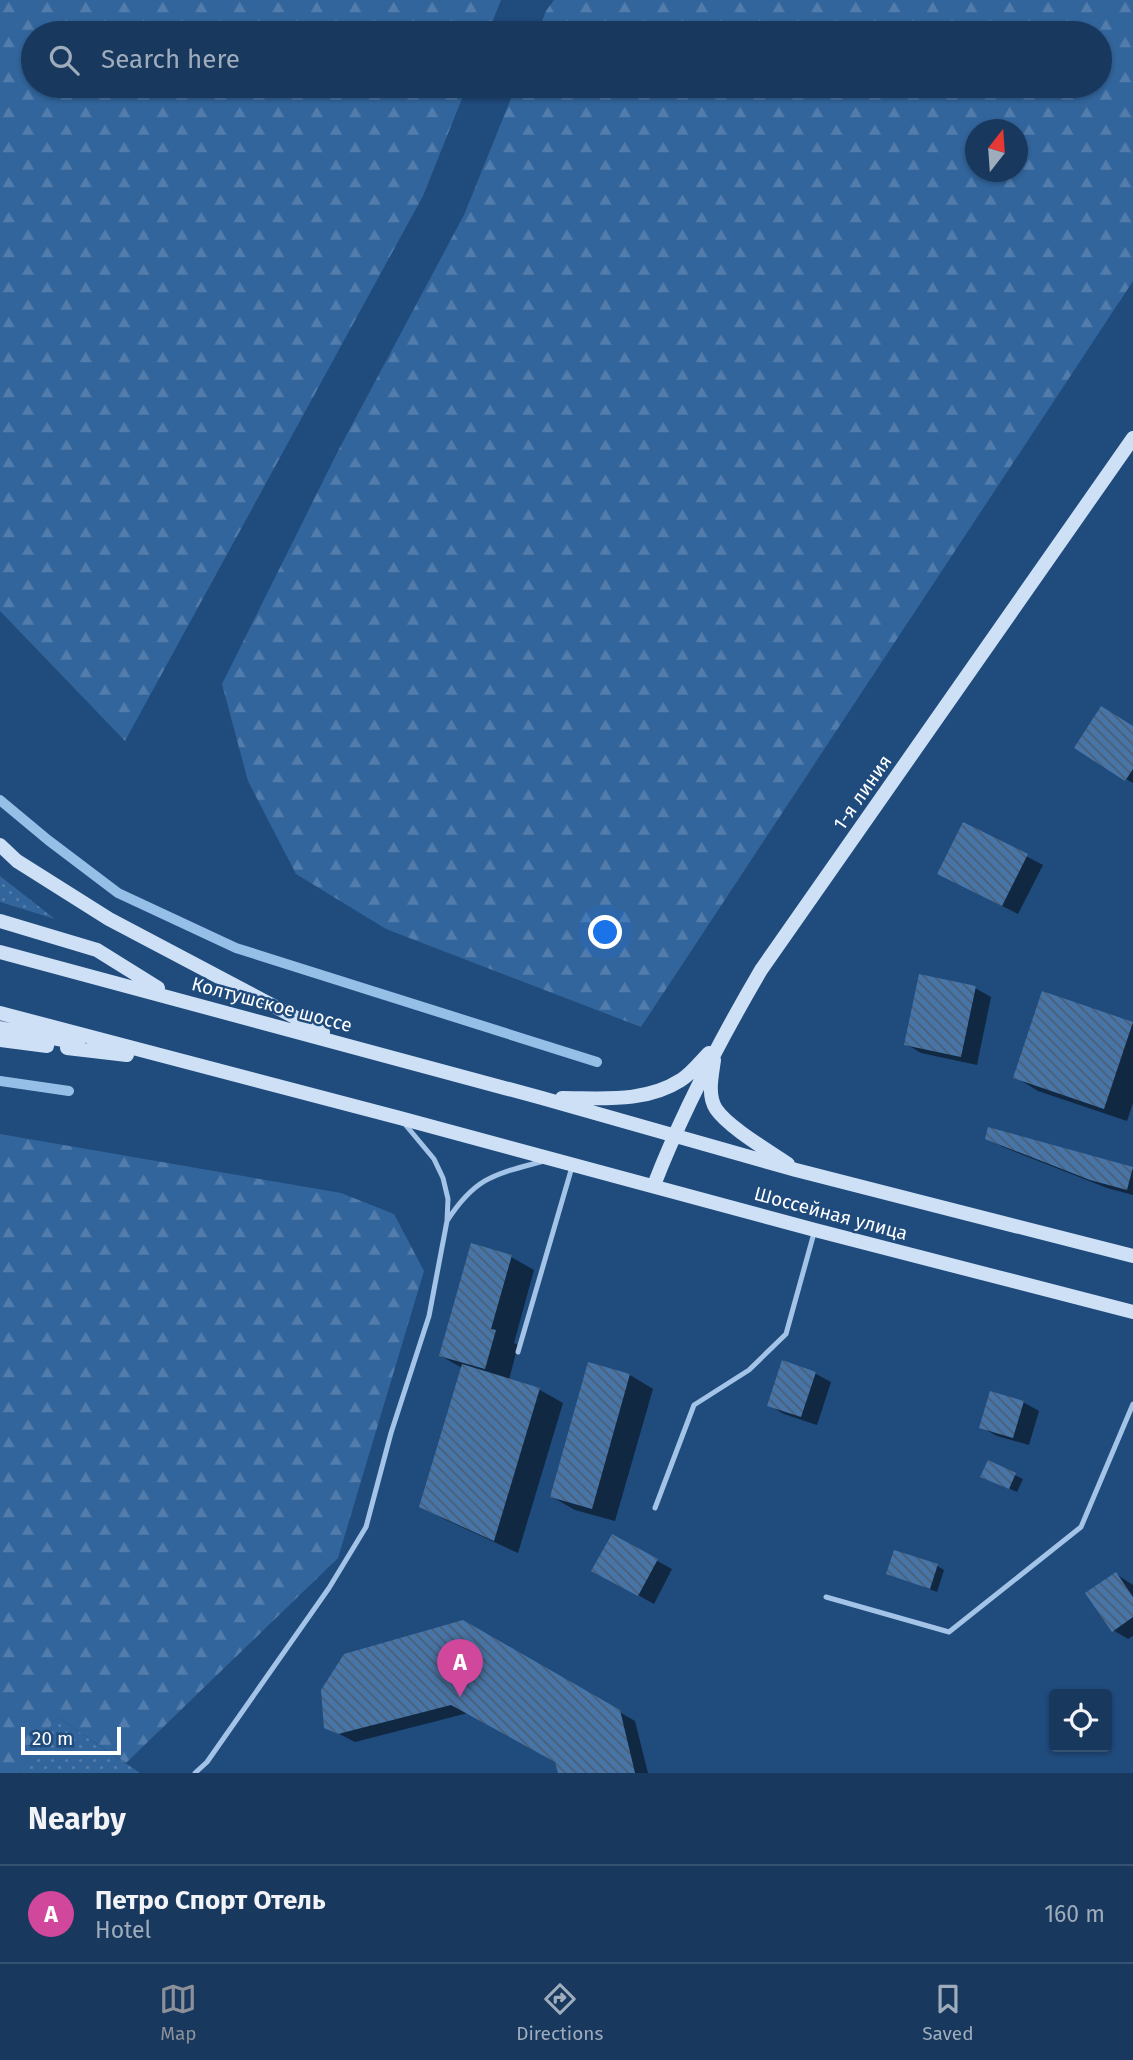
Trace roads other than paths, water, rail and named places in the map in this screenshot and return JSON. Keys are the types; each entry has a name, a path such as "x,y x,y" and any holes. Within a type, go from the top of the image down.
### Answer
{"main road":[{"name":"1-я линия","path":"653,1185 674,1134 717,1045 761,970 1133,438"},
{"path":"0,845 17,861 108,919 349,1045"},
{"path":"0,921 97,950 171,997"},
{"name":"Колтушское шоссе","path":"0,952 538,1097"},
{"path":"0,1013 400,1118"},
{"path":"0,1028 176,1061"},
{"path":"0,1040 176,1061"},
{"path":"538,1097 628,1098 657,1093 683,1079 717,1045"},
{"path":"717,1045 710,1086 716,1109 735,1127 796,1170"},
{"name":"Шоссейная улица","path":"538,1097 796,1170 1133,1256"},
{"name":"Шоссейная улица","path":"400,1118 1133,1312"}],"lane":[{"path":"195,1773 207,1762 329,1588 366,1527 391,1433 429,1316 447,1222 443,1178 433,1159 400,1118"},
{"path":"447,1222 459,1202 475,1186 494,1174 553,1158"},
{"path":"518,1352 572,1164"},
{"path":"655,1508 694,1405 749,1370 786,1334 815,1230"},
{"path":"826,1597 948,1632 1081,1527 1133,1404"}],"waterway":[{"path":"0,800 118,893 236,948 597,1062"},
{"path":"0,1081 69,1091"}],"place":[{"name":"Петро Спорт Отель","path":"460,1697"}]}
